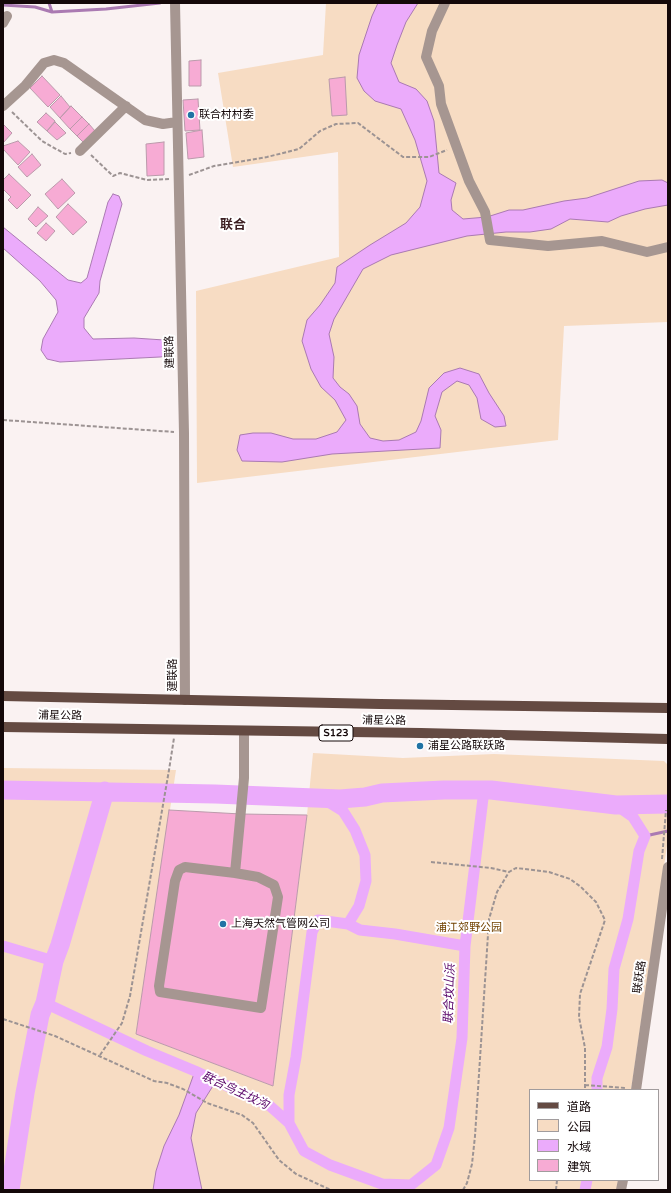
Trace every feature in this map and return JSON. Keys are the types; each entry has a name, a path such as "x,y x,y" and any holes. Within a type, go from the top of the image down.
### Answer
{"main road":[{"name":"浦星公路","path":"3,696 668,708"},
{"name":"浦星公路","path":"3,727 668,740"}],"street":[{"name":"建联路","path":"175,3 184,432 186,700"},
{"path":"445,3 432,31 426,57 439,86 442,104 469,181 485,212 490,240 548,246 602,242 647,252 668,247"},
{"path":"4,106 25,86 44,62 54,60 64,63 145,120 163,124 177,122"},
{"path":"80,151 126,106"},
{"path":"235,873 244,778 244,731"},
{"path":"185,867 235,873 258,877 274,885 278,897 261,1008 160,992 159,986 163,956 178,870 185,867"},
{"name":"联跃路","path":"634,1089 668,868"}],"path":[{"path":"4,106 42,141 65,154 86,151 113,176 120,173 147,180 178,179 214,166 267,157 298,149 320,131 336,124 358,123 403,157 428,157 457,147"},
{"path":"3,420 184,432"},
{"path":"100,1056 122,1023 130,996 175,730"},
{"path":"431,862 463,864 509,872"},
{"path":"463,1190 467,1183 472,1164 475,1136 489,919 497,892 509,872 516,868 549,872 570,879 581,887 596,902 605,920 580,994 579,1017 585,1048 585,1089"},
{"path":"3,1019 55,1036 154,1081 183,1088 207,1103 242,1115 253,1123 279,1160 296,1174 331,1190"},
{"path":"585,1085 634,1089"}],"green space":[{"path":"326,3 668,3 668,322 564,326 558,440 197,483 196,291 339,257 338,152 233,167 218,73 323,55"},
{"name":"浦江郊野公园","path":"313,753 403,758 494,754 664,761 668,765 668,839 631,1089 529,1089 529,1181 618,1181 617,1190 3,1190 3,768 176,770 136,1034 273,1086 307,815"}],"water":[{"path":"378,3 418,3 406,22 391,63 399,82 416,89 427,101 434,121 439,173 456,183 451,200 452,210 463,219 487,217 509,210 523,210 564,201 587,198 639,181 662,180 668,183 668,205 645,209 621,216 608,222 570,219 551,229 530,232 506,232 467,236 391,255 363,269 334,319 329,334 334,357 333,378 340,387 349,394 357,406 360,424 370,438 383,441 399,440 416,432 421,421 429,388 444,373 460,368 479,374 504,416 506,426 495,427 481,419 477,398 469,385 457,381 442,392 435,416 441,430 440,448 332,454 282,462 242,461 237,450 240,435 271,433 293,439 316,439 337,432 346,420 335,400 321,387 311,369 302,341 307,320 320,305 335,283 337,267 406,223 420,207 427,181 415,140 401,109 375,101 364,91 357,78 359,55"},
{"path":"113,194 119,196 122,204 100,281 99,293 84,318 84,328 93,339 134,338 164,340 168,343 171,350 167,356 160,357 60,362 47,359 41,350 43,339 58,312 56,300 40,281 3,248 3,227 68,280 81,283 87,278 108,202"},
{"path":"195,1071 216,1081 196,1113 191,1138 202,1190 153,1190 156,1171 164,1146 179,1115"}],"building":[{"path":"201,60 201,86 189,86 189,61"},
{"path":"42,76 60,95 48,107 30,88"},
{"path":"345,77 347,115 332,116 329,79"},
{"path":"61,96 70,107 60,118 50,107"},
{"name":"联合村村委","path":"198,99 200,130 185,131 183,100"},
{"path":"71,106 82,117 70,129 60,118"},
{"path":"46,113 55,121 47,131 37,122"},
{"path":"82,117 89,124 77,136 70,129"},
{"path":"55,122 66,133 57,140 47,131"},
{"path":"3,124 12,133 3,143"},
{"path":"89,124 95,131 84,143 77,136"},
{"path":"202,130 204,157 188,159 186,133"},
{"path":"18,141 30,152 18,165 3,149 3,146"},
{"path":"164,142 164,175 147,176 146,144"},
{"path":"32,154 41,165 27,177 18,167"},
{"path":"9,174 31,195 17,209 8,200 11,197 3,189 3,180"},
{"path":"62,179 75,193 58,209 45,194"},
{"path":"68,204 87,222 73,235 56,217"},
{"path":"38,207 48,216 36,227 28,219"},
{"path":"46,223 55,231 46,241 37,233"},
{"name":"上海天然气管网公司","path":"169,810 241,814 307,815 273,1086 136,1034"}],"waterway":[{"path":"49,3 52,12"},
{"path":"3,5 35,7 52,12 106,9 160,3"},
{"path":"3,790 215,794 340,799 365,797 382,793 444,790 491,790 616,805 668,804"},
{"name":"联合鸟主坟沟","path":"45,1003 270,1106 289,1123 304,1151 330,1165 382,1184 411,1185 436,1165 449,1128 462,1038 465,946 484,790"},
{"name":"联合鸟主坟沟","path":"10,1190 25,1093 40,1015 45,1003 54,961 105,791"},
{"path":"289,1123 289,1095 296,1057 312,932 318,920 348,924 359,906 366,881 365,855 355,830 343,811 322,798"},
{"path":"597,1089 597,1078 607,1047 612,1009 614,969 628,919 639,851 645,836 633,817 616,805"},
{"path":"645,836 668,831"},
{"path":"348,924 360,930 395,934 465,946"},
{"name":"联合鸟主坟沟","path":"3,946 54,961"},
{"path":"585,1190 587,1181"}],"place":[{"name":"联合村村委","path":"191,115"},
{"name":"浦星公路联跃路","path":"420,746"},
{"name":"上海天然气管网公司","path":"223,924"}],"district":[{"name":"联合","path":"233,226"}],"water label":[{"name":"联合坟山浜","path":"450,994"}]}
